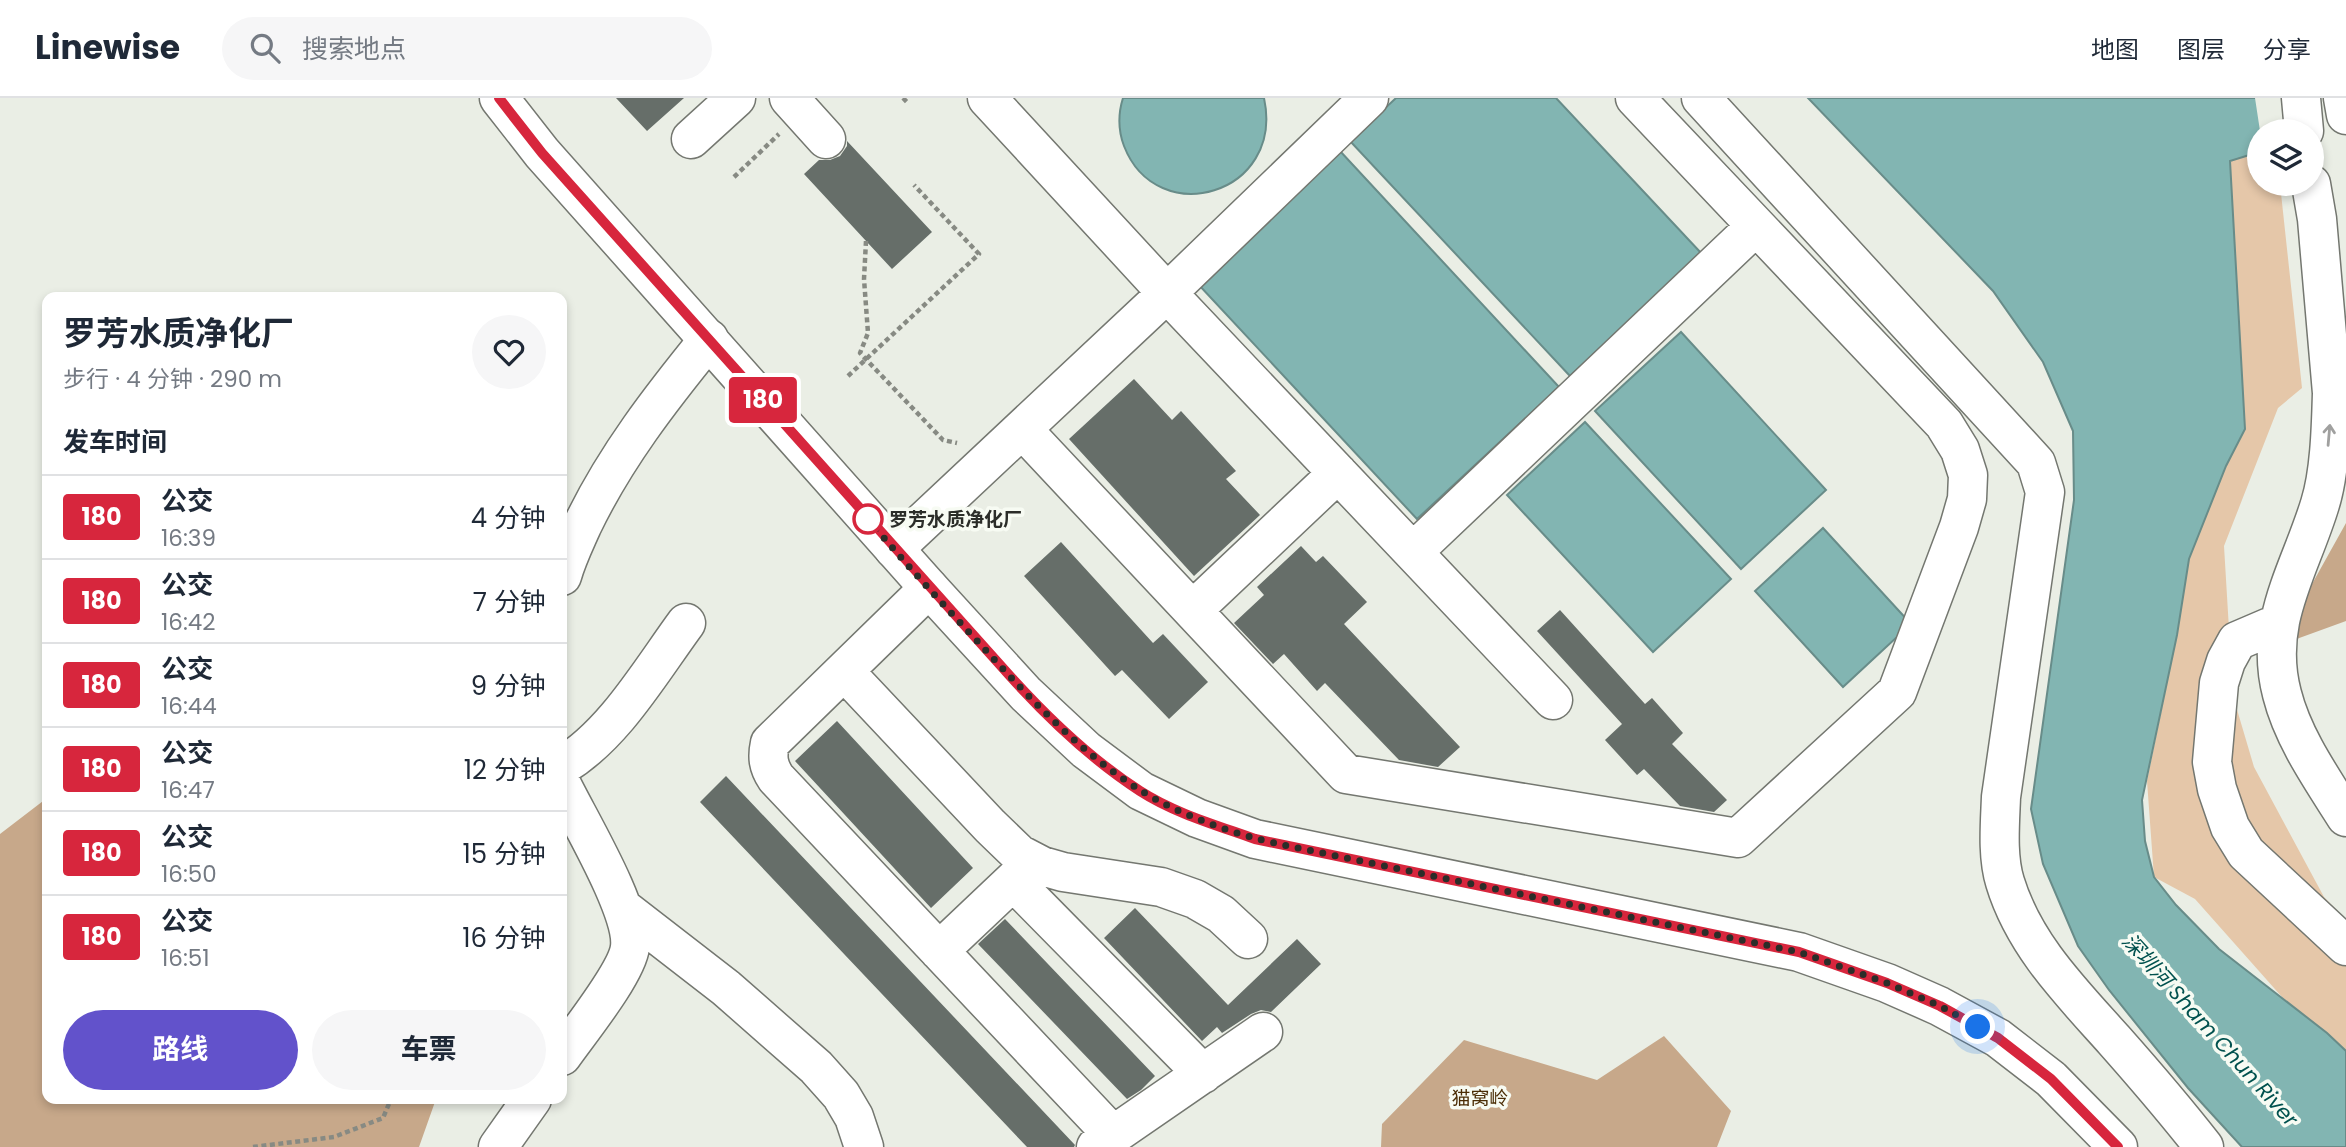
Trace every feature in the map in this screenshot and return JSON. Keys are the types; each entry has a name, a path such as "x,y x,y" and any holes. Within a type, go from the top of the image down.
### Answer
{"main road":[{"path":"499,98 542,153 1026,694 1086,750 1141,791 1197,818 1255,839 1799,952 1887,983 1940,1006 1998,1038 2051,1079 2118,1147"},
{"path":"691,139 736,98"},
{"path":"789,98 825,139"},
{"path":"987,98 1167,293 1553,700"},
{"path":"894,549 1167,293 1369,98"},
{"path":"1009,441 1193,610 1346,774 1738,838 1897,692 1959,527 1967,499 1968,475 1960,450 1944,424 1635,98"},
{"path":"1701,98 2036,463 2045,492 2001,797 2000,836 2004,879 2016,914 2039,953 2169,1101 2204,1147"},
{"path":"2301,98 2303,119"},
{"path":"2343,98 2346,115"},
{"path":"2313,196 2332,393 2320,503 2291,579 2279,623 2278,675 2287,711 2346,817"},
{"path":"1413,552 1756,226"},
{"path":"567,558 598,493 624,451 663,396 709,339"},
{"path":"2320,503 2346,467"},
{"path":"1193,610 1338,473"},
{"path":"929,588 770,743 767,757 776,778 939,951 1104,1141 1264,1032"},
{"path":"2279,623 2237,641 2226,661 2219,683 2212,762 2217,789 2230,827 2246,853 2346,946"},
{"path":"567,763 582,754 604,734 686,624"},
{"path":"844,671 990,827 1019,854 1024,871 1203,1074"},
{"path":"567,795 624,909 630,947 619,975 567,1049"},
{"path":"939,951 1024,871 1063,872 1161,887 1195,899 1221,914 1248,939"},
{"path":"624,909 726,988 816,1067 848,1106 864,1147"},
{"path":"498,1147 528,1104"}],"path":[{"path":"903,98 909,104"},
{"path":"848,376 979,254 914,185"},
{"path":"866,241 864,279 868,333 860,353 943,440 1009,441"},
{"path":"253,1147 334,1136 383,1118 389,1104"}],"shaded area":[{"path":"2247,152 2247,196 2281,196 2302,388 2278,408 2224,546 2233,696 2254,767 2324,897 2346,920 2346,1060 2289,1005 2195,899 2154,877 2147,781 2177,635 2192,534 2245,429 2230,161"}],"green space":[{"path":"2346,523 2346,621 2291,641 2302,602"},
{"path":"42,802 42,1104 434,1104 419,1147 0,1147 0,834"},
{"name":"猫窝岭","path":"1664,1036 1731,1111 1717,1147 1381,1147 1382,1124 1464,1040 1597,1080"}],"water":[{"path":"1123,98 1264,98 1265,131 1256,158 1238,178 1214,190 1188,194 1163,188 1140,172 1124,146 1119,122"},
{"path":"1396,98 1556,98 1702,254 1570,376 1350,141"},
{"name":"深圳河 Sham Chun River","path":"1808,98 2328,98 2311,109 2309,119 2247,119 2247,156 2230,161 2245,429 2226,466 2189,559 2177,635 2142,800 2145,841 2154,877 2176,905 2219,949 2327,1033 2346,1051 2346,1147 2242,1147 2188,1088 2109,990 2078,946 2043,864 2031,809 2074,500 2073,431 2043,362 1993,291"},
{"path":"1340,151 1559,387 1417,519 1198,284"},
{"path":"1681,332 1826,490 1741,569 1595,411"},
{"path":"1585,422 1731,579 1653,652 1507,495"},
{"path":"1823,528 1911,624 1843,687 1755,591"}],"pier":[{"path":"2255,98 2331,98 2314,112 2312,119 2258,119"}],"building":[{"path":"616,98 684,98 647,131"},
{"path":"847,141 932,232 892,269 804,174 819,160 840,156 847,146"},
{"path":"1134,379 1172,420 1181,411 1236,471 1226,479 1260,515 1194,576 1069,439"},
{"path":"1061,542 1153,643 1163,634 1208,682 1169,719 1122,670 1115,676 1024,576"},
{"path":"1301,546 1316,562 1323,556 1367,602 1344,624 1460,747 1438,767 1399,760 1325,683 1317,691 1284,654 1273,664 1234,623 1264,595 1257,587"},
{"path":"1560,610 1645,704 1652,698 1683,733 1672,744 1727,800 1714,812 1680,806 1644,769 1637,775 1605,740 1622,724 1537,631"},
{"path":"837,721 973,868 931,908 795,761"},
{"path":"726,776 1074,1147 1027,1147 700,802"},
{"path":"1135,908 1228,1005 1297,939 1321,964 1271,1012 1261,1010 1251,1014 1222,1033 1217,1027 1202,1041 1104,938"},
{"path":"1005,919 1155,1076 1141,1090 1127,1099 978,944"}],"bus line":[{"name":"180","path":"499,98 542,153 1026,694 1086,750 1141,791 1197,818 1255,839 1799,952 1887,983 1940,1006 1998,1038 2051,1079 2118,1147"}],"place":[{"name":"罗芳水质净化厂","path":"868,519"}],"route":[{"path":"868,519 1026,694 1086,750 1141,791 1197,818 1255,839 1799,952 1887,983 1940,1006 1978,1027"}]}
